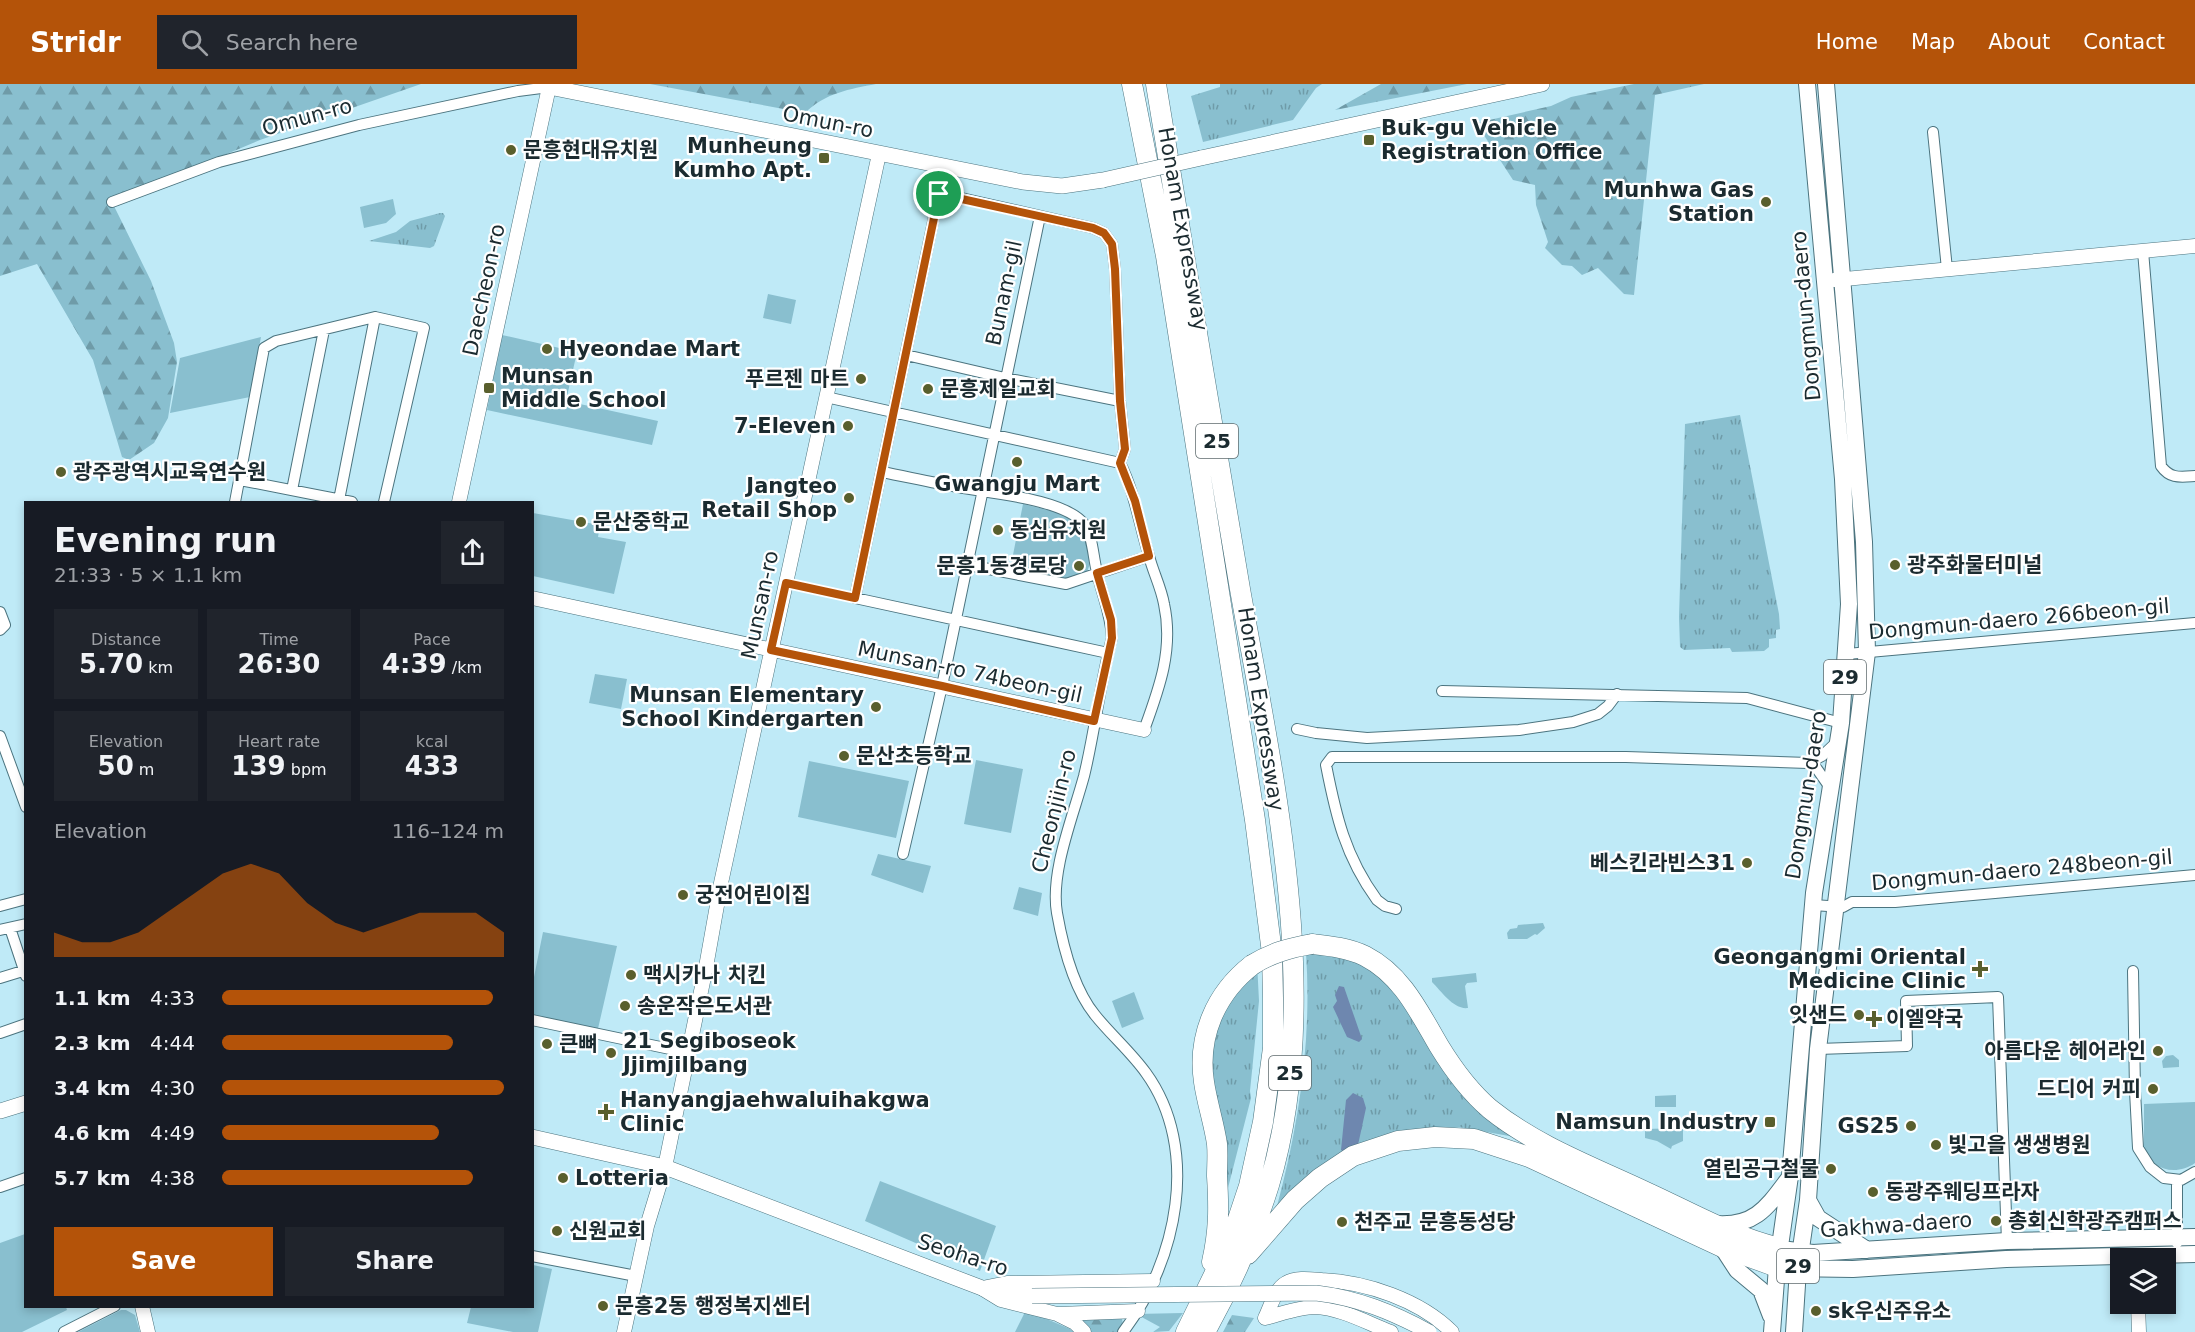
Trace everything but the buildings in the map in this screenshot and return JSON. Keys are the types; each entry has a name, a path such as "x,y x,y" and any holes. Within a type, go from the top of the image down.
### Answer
{"highway":[{"path":"1123,84 1145,143"},
{"name":"Honam Expressway","path":"1132,84 1166,256 1253,809 1272,953 1274,998 1273,1048 1263,1122 1249,1186 1231,1240 1186,1332"},
{"name":"Honam Expressway","path":"1156,84 1240,589 1267,733 1285,869 1293,960 1291,1058 1284,1115 1269,1185 1236,1267 1205,1332"},
{"path":"1179,1332 1205,1282 1218,1237 1220,1206 1217,1144 1203,1078 1207,1029 1214,1009 1238,976 1268,955 1289,947 1312,944 1348,950 1365,956 1401,984 1463,1082 1490,1108 1530,1137 1713,1224 1760,1243 1779,1258"},
{"path":"1236,1267 1295,1200 1320,1178 1353,1156 1398,1141 1435,1137 1474,1139 1529,1157 1722,1247 1779,1258"}],"main road":[{"name":"Omun-ro","path":"549,87 879,154 1045,185 1062,186 1103,180 1542,84"},
{"name":"Dongmun-daero","path":"1794,1332 1798,1269 1808,1200 1818,1048 1867,652 1864,542 1855,427 1807,84"},
{"name":"Dongmun-daero","path":"1772,1326 1790,1176 1814,899 1840,731 1847,654 1848,556 1835,385 1834,280 1826,84"},
{"path":"1835,385 1842,385 1846,413 1855,427"},
{"path":"0,1111 24,1104"},
{"name":"Seoha-ro","path":"534,1137 665,1167 982,1288 1032,1296 1316,1293 1337,1296 1380,1308 1429,1332"},
{"path":"1713,1224 1742,1223 1755,1216 1766,1209 1790,1176"},
{"path":"1808,1200 1818,1218 1868,1250"},
{"name":"Gakhwa-daero","path":"2170,1248 2195,1237"},
{"name":"Gakhwa-daero","path":"1779,1258 1800,1251 1813,1253 2007,1240 2177,1246 2195,1254"},
{"path":"1722,1247 1737,1270 1761,1290 1772,1326"},
{"name":"Gakhwa-daero","path":"1779,1258 1798,1269 1853,1269 2007,1259 2110,1258"},
{"path":"1796,1303 1814,1277 1826,1269"}],"street":[{"name":"Omun-ro","path":"112,202 219,162 359,125 518,91 549,87"},
{"name":"Daecheon-ro","path":"459,501 549,87"},
{"path":"1933,132 1947,269"},
{"name":"Munsan-ro","path":"624,1332 646,1229 665,1167 721,883 879,154"},
{"name":"Munsan-ro 74beon-gil","path":"534,598 1144,730 1161,682 1167,650 1168,626 1135,501 1120,463 1125,449 1120,401 1112,244 1104,233 1093,228 939,194 906,355"},
{"name":"Bunam-gil","path":"903,854 968,565 1040,216"},
{"path":"1834,280 2195,246"},
{"path":"2143,251 2161,466 2166,473 2175,477 2195,476"},
{"path":"339,500 375,317"},
{"path":"235,501 264,348 276,341 375,317 424,328 384,501"},
{"path":"292,490 324,330"},
{"path":"855,598 906,355"},
{"name":"Bunam-gil","path":"906,355 1064,391 1120,401"},
{"path":"826,397 1120,463"},
{"path":"882,472 982,491"},
{"path":"240,480 346,501"},
{"name":"Cheonjiin-ro","path":"982,491 1025,498 1071,513 1084,524 1111,620 1112,638 1084,776 1056,883 1056,911 1065,949 1086,1003 1147,1074 1161,1099 1172,1127 1178,1166 1170,1232 1153,1281 1138,1311 1123,1332"},
{"path":"968,565 1066,584 1149,556"},
{"path":"786,583 1108,653"},
{"path":"0,612 5,626 0,630"},
{"name":"Dongmun-daero 266beon-gil","path":"1847,654 2195,623"},
{"path":"1396,909 1384,906 1377,900 1346,843 1336,817 1326,765 1332,757 1615,757 1808,763 1822,756 1840,731 1747,698 1443,691"},
{"path":"1297,729 1367,738 1519,730 1573,722 1598,714 1617,694"},
{"path":"0,736 24,802"},
{"path":"1808,763 1817,769 1832,789"},
{"name":"Dongmun-daero 248beon-gil","path":"1814,899 1835,900 1843,907 1852,902 1895,902 2195,875"},
{"path":"0,906 24,900"},
{"path":"24,924 5,929 24,970"},
{"path":"2133,971 2138,1148 2144,1159 2164,1179 2187,1178 2195,1172"},
{"path":"0,978 24,972"},
{"path":"1818,1048 1908,1046 1906,1001 1998,997 2007,1240"},
{"path":"534,1020 689,1053"},
{"path":"0,1033 24,1025"},
{"path":"0,1187 24,1179"},
{"path":"2177,1180 2177,1246"},
{"path":"534,1256 636,1276"},
{"path":"1259,1332 1279,1288 1284,1283 1297,1279 1355,1282 1420,1309 1442,1322 1452,1332"},
{"path":"982,1288 1007,1283 1153,1281"},
{"path":"982,1288 1001,1300 1045,1309 1057,1314 1076,1323 1084,1332"},
{"path":"64,1332 111,1308"},
{"path":"142,1308 148,1332"},
{"path":"1265,1318 1319,1308 1348,1315 1390,1332"},
{"path":"1057,1314 1138,1311"},
{"path":"2138,1314 2139,1332"}],"green space":[{"path":"0,84 421,84 260,140 112,202 151,281 174,343 177,362 168,418 154,443 129,460 122,457 93,360 37,264 0,276"},
{"path":"650,84 876,84 829,96 805,113"},
{"path":"1220,84 1322,84 1316,88 1293,120 1203,142 1191,96 1220,87"},
{"path":"1381,84 1467,84 1335,110"},
{"path":"1634,84 1704,84 1655,95 1634,295 1624,294 1598,268 1582,275 1572,266 1562,265 1545,248 1548,242 1536,205 1535,185 1513,180 1476,123 1551,106 1571,97"},
{"path":"393,199 396,214 386,223 364,228 360,207"},
{"path":"440,213 445,216 434,246 430,248 369,241 396,232 410,221"},
{"path":"768,294 796,300 791,324 763,318"},
{"path":"502,335 577,352 566,401 658,421 652,445 487,410"},
{"path":"261,337 250,397 170,413 180,358"},
{"path":"1740,415 1780,629 1776,630 1776,638 1769,639 1769,647 1764,651 1732,652 1730,648 1684,650 1680,647 1679,617 1685,424"},
{"path":"1023,504 1060,513 1079,523 1091,561 1087,572 1067,580 1010,570"},
{"path":"534,513 600,525 598,537 626,542 614,594 534,576"},
{"path":"595,674 627,679 621,709 589,703"},
{"path":"976,760 1023,769 1011,833 964,824"},
{"path":"809,761 909,781 896,838 798,817"},
{"path":"878,854 931,866 923,893 871,875"},
{"path":"1019,887 1042,893 1038,916 1013,909"},
{"path":"1543,923 1545,928 1537,935 1527,939 1508,939 1507,933 1510,929 1517,928 1518,925"},
{"path":"543,932 617,946 597,1033 534,1019 534,977"},
{"path":"1306,953 1365,959 1520,1138 1459,1127 1409,1130 1370,1141 1276,1210 1291,1146 1302,1082 1307,1018"},
{"path":"1257,962 1259,1001 1251,1098 1228,1188 1207,1029"},
{"path":"1476,973 1477,982 1467,983 1465,986 1468,1008 1453,1003 1432,982 1432,978"},
{"path":"1134,992 1144,1019 1122,1028 1112,1001"},
{"path":"2173,1055 2179,1060 2179,1067 2163,1068 2162,1061 2166,1056"},
{"path":"1676,1095 1676,1107 1655,1107 1655,1096"},
{"path":"2195,1102 2195,1163 2173,1170 2158,1166 2147,1155 2144,1147 2144,1104"},
{"path":"1683,1128 1683,1141 1672,1146 1671,1149 1657,1141 1645,1138 1645,1129"},
{"path":"880,1181 996,1226 980,1271 865,1221"},
{"path":"24,1234 24,1308 66,1308 67,1310 22,1332 0,1332 0,1243"},
{"path":"534,1265 552,1269 538,1332 513,1332 467,1323 471,1308 534,1308"},
{"path":"121,1310 135,1315 140,1332 78,1332"},
{"path":"1026,1310 1070,1329 1074,1332 1015,1332"},
{"path":"1183,1313 1169,1331 1153,1332 1160,1327 1136,1314"},
{"path":"1232,1315 1254,1318 1245,1332 1223,1332"},
{"path":"1076,1317 1122,1318 1123,1326 1119,1332 1088,1332"}],"shaded area":[{"path":"1339,986 1344,987 1362,1039 1359,1042 1347,1037 1333,1007 1337,1001 1335,995"},
{"path":"1353,1093 1363,1098 1366,1108 1358,1145 1344,1152 1341,1150 1346,1100"}],"place":[{"name":"Buk-gu Vehicle Registration Office","path":"1369,140"},
{"name":"문흥현대유치원","path":"511,150"},
{"name":"Munheung Kumho Apt.","path":"824,158"},
{"name":"Munhwa Gas Station","path":"1766,202"},
{"name":"Hyeondae Mart","path":"547,349"},
{"name":"푸르젠 마트","path":"861,379"},
{"name":"Munsan Middle School","path":"489,388"},
{"name":"문흥제일교회","path":"928,389"},
{"name":"7-Eleven","path":"848,426"},
{"name":"Gwangju Mart","path":"1017,462"},
{"name":"광주광역시교육연수원","path":"61,472"},
{"name":"Jangteo Retail Shop","path":"849,498"},
{"name":"문산중학교","path":"581,522"},
{"name":"동심유치원","path":"998,530"},
{"name":"광주화물터미널","path":"1895,565"},
{"name":"문흥1동경로당","path":"1079,566"},
{"name":"Munsan Elementary School Kindergarten","path":"876,707"},
{"name":"문산초등학교","path":"844,756"},
{"name":"베스킨라빈스31","path":"1747,863"},
{"name":"궁전어린이집","path":"683,895"},
{"name":"Geongangmi Oriental Medicine Clinic","path":"1980,969"},
{"name":"맥시카나 치킨","path":"631,975"},
{"name":"송운작은도서관","path":"625,1006"},
{"name":"잇샌드","path":"1859,1015"},
{"name":"이엘약국","path":"1874,1019"},
{"name":"큰뼈","path":"547,1044"},
{"name":"아름다운 헤어라인","path":"2158,1051"},
{"name":"21 Segiboseok Jjimjilbang","path":"611,1053"},
{"name":"드디어 커피","path":"2153,1089"},
{"name":"Hanyangjaehwaluihakgwa Clinic","path":"606,1112"},
{"name":"Namsun Industry","path":"1770,1122"},
{"name":"GS25","path":"1911,1126"},
{"name":"빛고을 생생병원","path":"1936,1145"},
{"name":"열린공구철물","path":"1831,1169"},
{"name":"Lotteria","path":"563,1178"},
{"name":"동광주웨딩프라자","path":"1873,1192"},
{"name":"총회신학광주캠퍼스","path":"1996,1221"},
{"name":"천주교 문흥동성당","path":"1342,1222"},
{"name":"신원교회","path":"557,1231"},
{"name":"문흥2동 행정복지센터","path":"603,1306"},
{"name":"sk우신주유소","path":"1816,1311"}],"route":[{"path":"939,194 1093,228 1104,233 1112,244 1120,401 1125,449 1120,463 1135,501 1149,556 1097,573 1111,620 1112,638 1094,721 771,650 786,583 855,598 939,194"}]}
